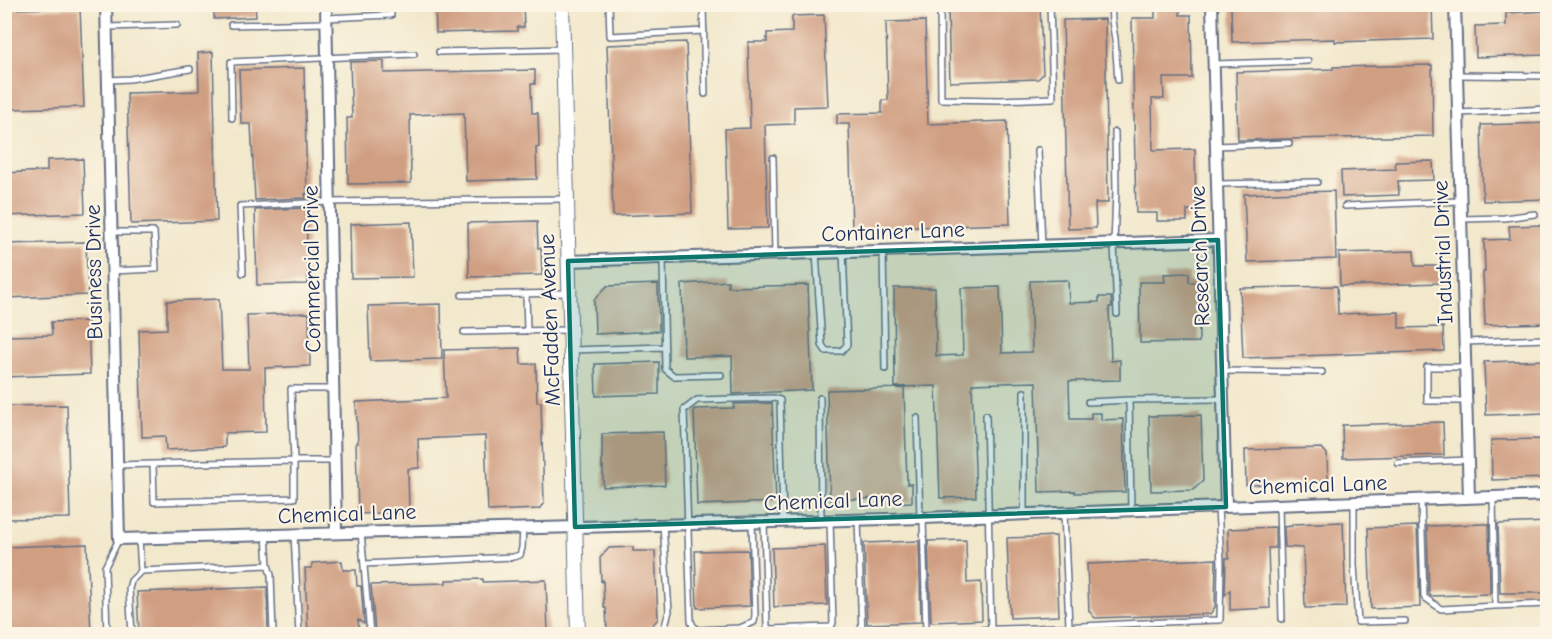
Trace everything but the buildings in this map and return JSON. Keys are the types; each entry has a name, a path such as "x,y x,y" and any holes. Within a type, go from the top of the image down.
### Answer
{"street":[{"name":"Business Drive","path":"106,4 119,540"},
{"name":"Commercial Drive","path":"326,4 336,533"},
{"name":"McFadden Avenue","path":"562,4 578,634"},
{"name":"Research Drive","path":"1212,4 1223,399 1222,507"},
{"name":"Industrial Drive","path":"1455,4 1469,497"},
{"name":"Container Lane","path":"568,261 1218,240"},
{"name":"Chemical Lane","path":"119,540 921,518 1548,495"}],"lane":[{"path":"231,25 391,15 391,4"},
{"path":"609,4 610,36 704,31"},
{"path":"703,4 705,94"},
{"path":"940,4 941,99 999,100 1053,98 1050,4"},
{"path":"1111,4 1118,80"},
{"path":"107,27 177,25"},
{"path":"439,52 563,49"},
{"path":"232,118 231,62 414,54"},
{"path":"1214,64 1308,61"},
{"path":"108,80 130,79 190,69"},
{"path":"1457,75 1548,76"},
{"path":"1458,112 1548,109"},
{"path":"1115,132 1114,244 1117,314"},
{"path":"1216,146 1289,143"},
{"path":"1038,150 1042,246"},
{"path":"773,158 775,255"},
{"path":"1216,184 1317,182"},
{"path":"243,273 240,206 329,202 567,198"},
{"path":"1345,206 1461,201"},
{"path":"1461,219 1504,218 1535,214"},
{"path":"112,232 154,232 156,269 112,271"},
{"path":"883,251 885,369"},
{"path":"816,253 822,345 826,351 841,351 847,345 843,252"},
{"path":"663,258 665,369 674,376 722,375"},
{"path":"462,295 569,293"},
{"path":"526,294 527,331"},
{"path":"464,332 570,330"},
{"path":"1465,342 1548,339"},
{"path":"571,350 665,346"},
{"path":"1465,367 1427,368 1427,401 1466,401"},
{"path":"1222,371 1322,372"},
{"path":"153,464 154,502 294,498 291,389 333,389"},
{"path":"1024,392 1024,513"},
{"path":"752,522 754,621 740,628 699,630 693,626 691,621 684,410 697,400 774,398 780,400 783,521"},
{"path":"764,522 767,627 770,629 831,627 833,623 825,520 820,399"},
{"path":"1088,402 1223,399"},
{"path":"1129,400 1131,510"},
{"path":"986,415 992,630"},
{"path":"917,418 926,631 1220,620 1222,507"},
{"path":"1398,463 1468,460"},
{"path":"117,465 334,461"},
{"path":"1493,497 1495,606"},
{"path":"1421,499 1424,597 1441,609 1548,604"},
{"path":"1354,502 1354,565 1358,622 1405,621"},
{"path":"1279,505 1282,619"},
{"path":"1064,512 1069,626"},
{"path":"858,519 862,634"},
{"path":"658,634 663,631 669,611 663,525"},
{"path":"364,564 513,557 520,555 523,528"},
{"path":"361,532 370,634"},
{"path":"294,534 298,634"},
{"path":"266,535 268,566 271,574 273,634"},
{"path":"139,539 141,571"},
{"path":"108,634 105,567 119,540"},
{"path":"132,634 129,589 131,581 141,571 268,566"}],"highlighted area":[{"path":"1218,240 1226,507 575,527 568,261"}]}
